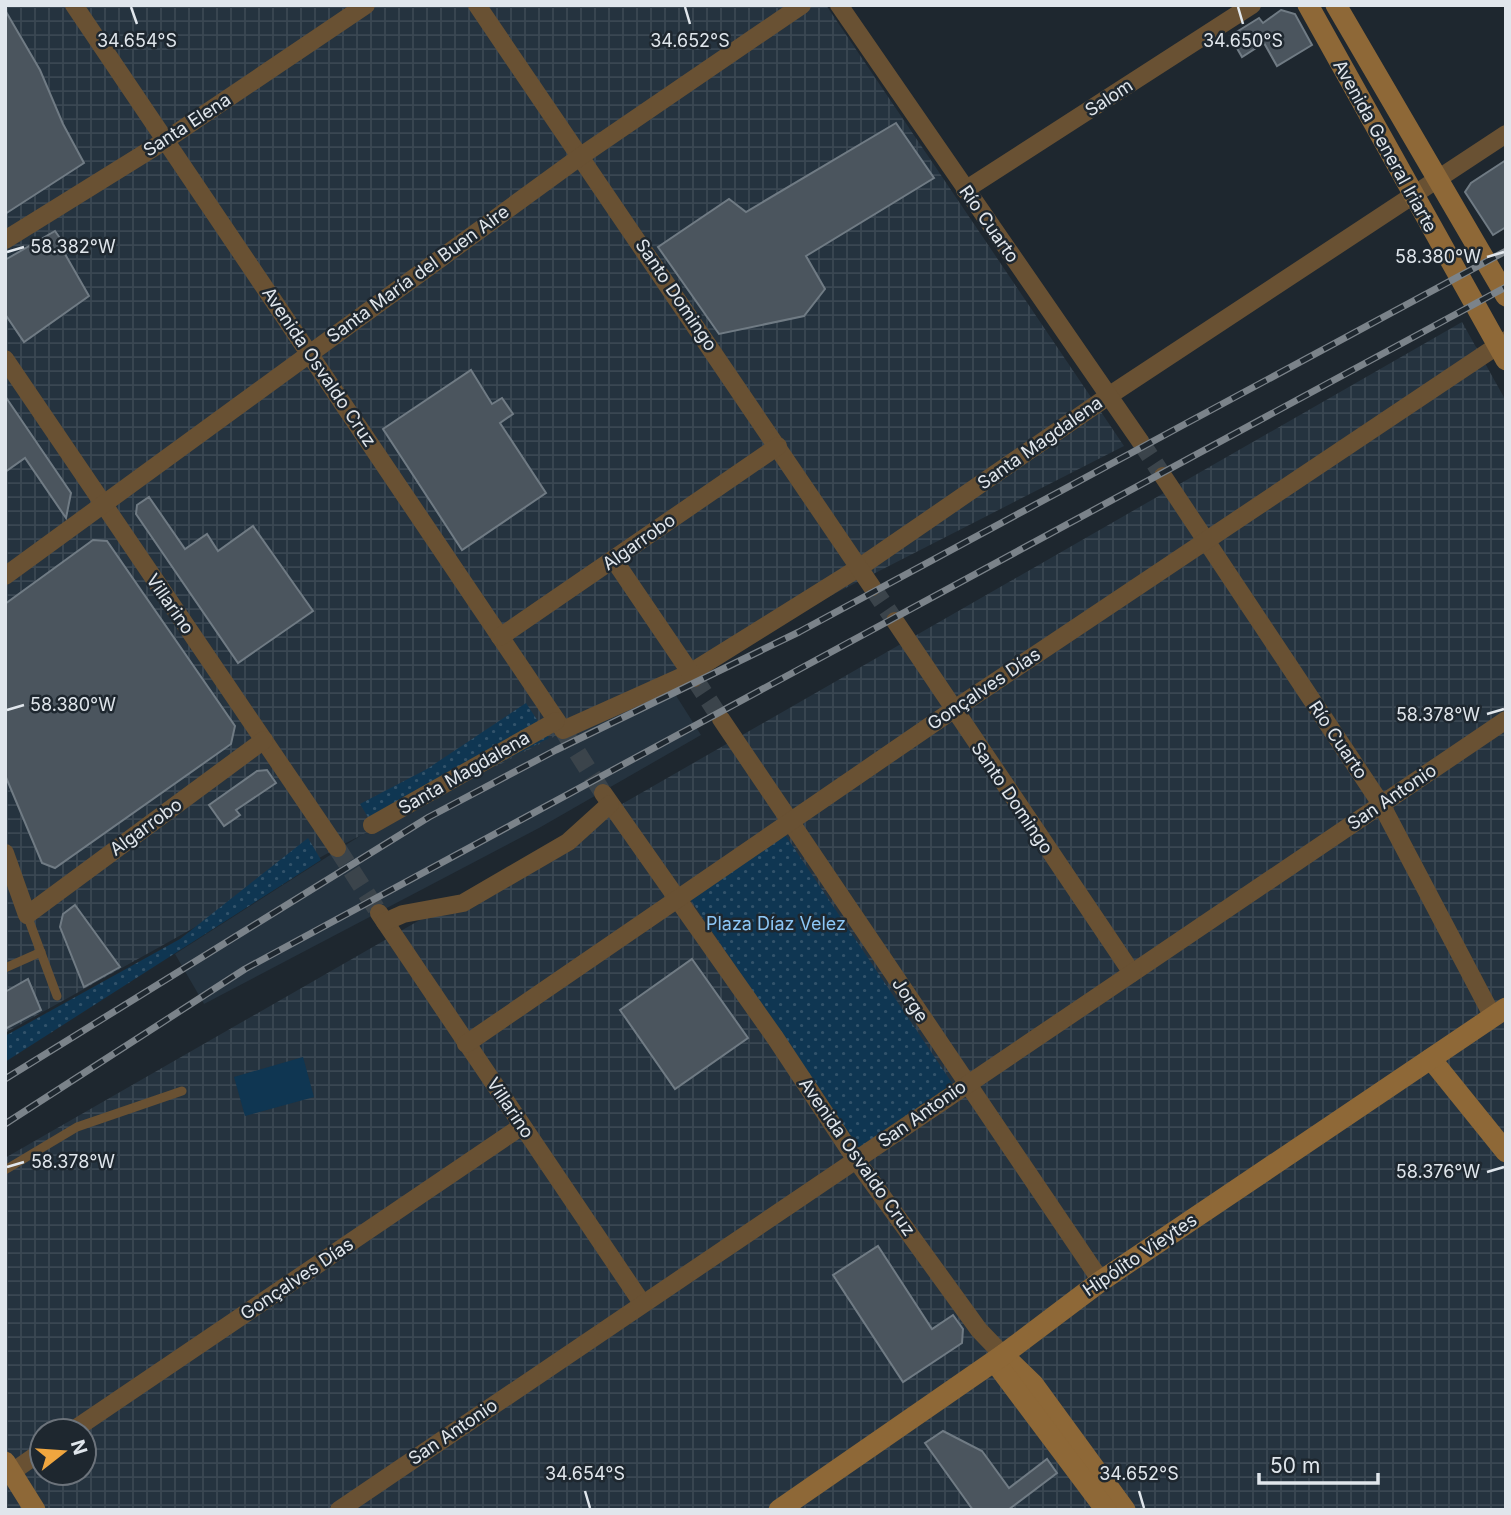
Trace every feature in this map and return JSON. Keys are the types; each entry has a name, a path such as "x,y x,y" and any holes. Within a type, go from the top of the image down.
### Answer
{"main road":[{"name":"Avenida General Iriarte","path":"1308,5 1412,197 1503,348"},
{"name":"Avenida General Iriarte","path":"1336,5 1506,296"},
{"name":"Hipólito Vieytes","path":"792,1506 1101,1281 1499,1012"},
{"path":"1431,1059 1506,1152"},
{"name":"Avenida Osvaldo Cruz","path":"998,1358 1106,1510"},
{"name":"Avenida Osvaldo Cruz","path":"998,1358 1033,1384 1125,1510"},
{"path":"9,1467 36,1510"}],"street":[{"name":"Avenida Osvaldo Cruz","path":"74,5 311,352 559,726"},
{"name":"Santa Elena","path":"5,240 166,140 366,5"},
{"name":"Santo Domingo","path":"477,5 872,587"},
{"name":"Santa María del Buen Aire","path":"5,576 581,156 802,5"},
{"name":"Río Cuarto","path":"839,5 1140,442"},
{"name":"Salom","path":"965,190 1252,5"},
{"name":"Santa Magdalena","path":"372,825 559,726 692,676 860,568 1110,395 1506,134"},
{"name":"Gonçalves Días","path":"466,1044 1205,540 1503,348"},
{"name":"Villarino","path":"5,359 337,848"},
{"name":"Algarrobo","path":"500,637 778,446"},
{"name":"Río Cuarto","path":"1163,476 1381,804 1499,1012"},
{"path":"614,560 692,676"},
{"name":"Santo Domingo","path":"895,621 1132,973"},
{"name":"Jorge","path":"721,719 1101,1281"},
{"name":"San Antonio","path":"339,1510 966,1083 1506,720"},
{"name":"Algarrobo","path":"27,915 264,740"},
{"name":"Avenida Osvaldo Cruz","path":"382,918 463,903 568,842 607,798 776,1039 856,1160 998,1358"},
{"path":"5,853 27,915"},
{"name":"Villarino","path":"382,918 642,1303"},
{"name":"Gonçalves Días","path":"93,1417 522,1126"},
{"path":"9,1467 28,1458"}],"lane":[{"path":"27,915 57,996"},
{"path":"5,968 41,952"},
{"path":"5,1170 76,1127 182,1091"}],"shaded area":[{"path":"5,5 826,5 1124,446 346,843 5,1033"},
{"path":"1462,322 1506,401 1506,1510 5,1510 5,1158"},
{"path":"670,686 701,735 539,828 204,1004 175,954 374,827 549,738"}],"green space":[{"path":"526,703 549,738 374,827 360,804 427,769"},
{"name":"Plaza Díaz Velez","path":"784,833 956,1089 861,1153 689,897"},
{"path":"308,838 321,860 5,1062 5,1036 180,939"},
{"path":"303,1057 314,1097 245,1116 234,1077"}],"building":[{"path":"5,10 40,70 63,124 84,163 5,214"},
{"path":"1281,10 1295,14 1312,45 1277,66 1264,43 1242,57 1230,36 1259,18 1263,23"},
{"path":"896,123 934,178 806,256 825,289 804,316 719,334 658,247 729,199 746,212"},
{"path":"1506,160 1506,227 1493,235 1465,192 1471,183"},
{"path":"55,231 69,251 65,254 89,296 24,342 5,314 5,260"},
{"path":"471,370 492,404 502,398 513,414 500,423 546,493 462,550 383,429"},
{"path":"5,396 71,493 66,518 25,458 5,472"},
{"path":"149,497 185,549 207,534 218,551 253,526 313,611 238,663 136,514 137,505"},
{"path":"93,540 107,541 235,726 231,744 55,868 42,863 5,775 5,604"},
{"path":"267,770 276,783 236,810 240,815 224,826 209,805 257,771"},
{"path":"75,905 120,967 84,987 60,927 63,914"},
{"path":"692,959 748,1038 675,1089 620,1010"},
{"path":"28,979 41,1010 5,1029 5,992"},
{"path":"878,1246 932,1329 953,1315 963,1329 962,1343 903,1382 833,1275"},
{"path":"943,1431 982,1451 1009,1488 1047,1459 1057,1473 1008,1510 973,1510 925,1443"}],"tunnel":[{"path":"1140,441 1163,476"},
{"path":"872,587 895,621"},
{"path":"694,678 721,719"},
{"path":"563,730 603,793"},
{"path":"337,848 379,913"}],"railway":[{"path":"5,1079 429,817 556,750 799,632 1506,251"},
{"path":"5,1124 245,969 1506,287"}]}
